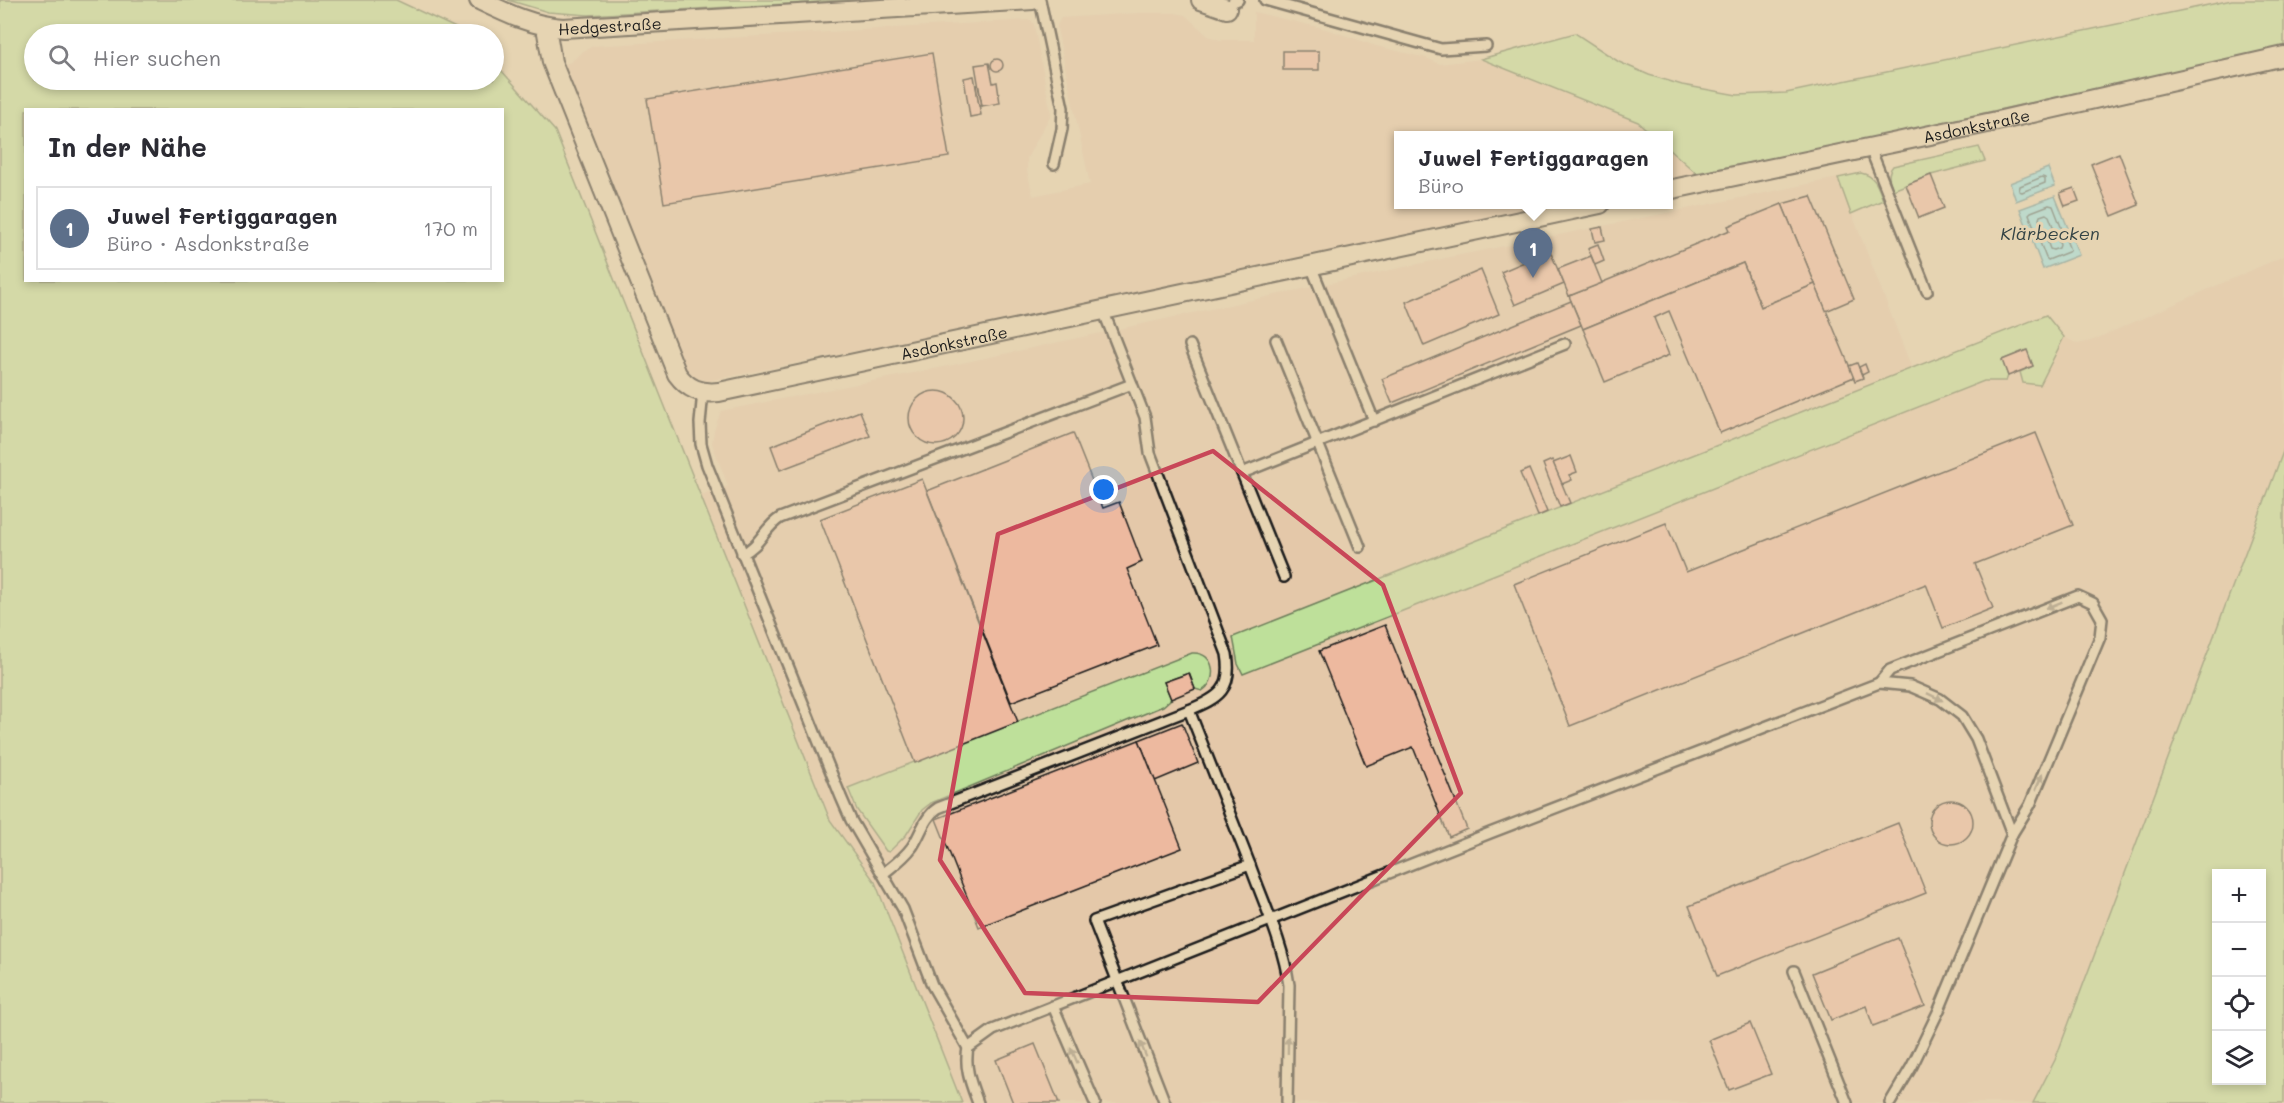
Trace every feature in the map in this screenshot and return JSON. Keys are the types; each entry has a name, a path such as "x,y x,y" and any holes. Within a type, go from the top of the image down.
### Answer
{"street":[{"name":"Hedgestraße","path":"478,0 527,22 546,27 603,26 1033,0"},
{"path":"1201,0 1233,5"},
{"path":"546,27 552,62 677,374 688,387 704,392"},
{"name":"Asdonkstraße","path":"1673,189 2284,56"},
{"name":"Asdonkstraße","path":"704,392 719,392 1577,209"}],"lane":[{"path":"1040,0 1063,108 1062,129 1054,164"},
{"path":"1264,0 1441,49 1486,46"},
{"path":"1870,147 1927,291"},
{"path":"1311,266 1374,421"},
{"path":"884,873 902,859 911,848 927,818 938,808 1205,704 1223,690 1228,679 1230,667 1227,654 1150,453 1147,425 1103,310"},
{"path":"1276,340 1360,547"},
{"path":"1242,473 1565,344"},
{"path":"1190,345 1284,577"},
{"path":"742,554 758,544 773,522 780,518 1132,384"},
{"path":"704,392 700,423 701,444 706,465 851,820 903,909 932,985 968,1048 966,1061 969,1079 978,1103"},
{"path":"1879,683 1890,670 2078,596 2093,603 2102,619 2100,637 2030,805 2012,834 1940,1010 1912,1066 1890,1103"},
{"path":"968,1048 993,1030 1490,833 1879,683 1910,686 1940,699 1962,716 1976,739 2012,834"},
{"path":"1189,710 1282,952 1288,984 1287,1103"},
{"path":"1165,1103 1094,921 1250,865"},
{"path":"1794,971 1847,1103"},
{"path":"1053,1006 1095,1103"}],"highlighted area":[{"path":"1213,451 1383,585 1461,793 1258,1002 1025,993 940,860 998,534"}],"shaded area":[{"path":"1254,12 1326,29 1440,64 1481,59 1638,122 1648,131 1394,131 1394,209 1530,209 1056,311 708,381 695,377 685,368 570,82 565,64 593,46 1031,20 1034,25 1051,114 1027,158 1027,171 1033,196 1090,184 1058,33 1057,26 1061,18 1175,13 1185,15 1208,36 1220,40 1254,40"},
{"path":"1673,152 1696,173 1673,178"},
{"path":"1838,178 1912,369 2046,315 2064,337 2078,344 2091,341 2284,256 2284,449 2055,1060 2033,1103 962,1103 875,882 830,820 701,496 728,486 712,443 721,411 944,367 1451,257"}],"green space":[{"path":"0,0 396,0 447,24 24,24 24,90 504,90 504,73 555,131 830,820 875,882 962,1103 0,1103"},
{"path":"508,0 856,0 588,15 548,12"},
{"path":"2232,0 2284,0 2284,47 1825,148 1696,173 1673,152 1673,131 1648,131 1638,122 1481,59 1575,33 1619,62 1649,75 1682,85 1737,95 1786,93"},
{"path":"1979,147 1985,161 1931,175 1893,190 1889,175 1893,166"},
{"path":"1861,173 1873,179 1883,200 1851,214 1838,178"},
{"path":"2046,315 2064,337 2040,385 2023,383 2020,372 2033,366 2026,350 2002,360 2008,376 2006,381 1984,381 1243,674 1238,664 1233,637"},
{"path":"2284,449 2284,1103 2033,1103 2055,1060"},
{"path":"1192,653 1206,657 1212,667 1211,681 1202,691 1195,689 1189,673 1164,682 1171,699 1163,706 931,803 922,810 906,835 889,852 857,810 848,788"}],"water":[{"name":"Klärbecken","path":"2048,168 2055,186 2016,201 2010,183"},
{"name":"Klärbecken","path":"2055,196 2079,255 2043,269 2020,209"}],"building":[{"path":"1283,51 1319,51 1319,70 1283,70"},
{"path":"932,53 949,157 664,203 647,99"},
{"path":"997,59 1003,65 997,71 991,65"},
{"path":"989,63 993,83 997,82 1000,103 982,106 975,65"},
{"path":"974,76 981,115 970,117 964,78"},
{"path":"976,85 978,85 982,106 979,106"},
{"path":"2119,153 2139,205 2112,216 2091,164"},
{"path":"1931,175 1944,208 1919,218 1906,185"},
{"path":"2074,188 2079,201 2065,206 2060,193"},
{"path":"1811,196 1854,299 1826,311 1782,204"},
{"path":"1782,204 1815,284 1761,307 1743,263 1583,329 1569,296 1730,230 1728,226"},
{"path":"1602,227 1605,240 1595,242 1592,229"},
{"path":"1598,244 1604,261 1595,265 1588,248"},
{"path":"1550,251 1564,284 1515,305 1501,272"},
{"path":"1591,256 1602,283 1569,296 1558,269"},
{"path":"1743,263 1761,307 1815,284 1854,377 1720,433 1669,311 1654,318 1669,355 1605,382 1583,329"},
{"path":"1481,270 1499,314 1424,346 1406,302"},
{"path":"1571,301 1581,325 1392,403 1382,379"},
{"path":"2027,350 2033,366 2008,376 2002,360"},
{"path":"1857,363 1863,378 1855,381 1849,366"},
{"path":"1865,364 1868,372 1862,375 1859,367"},
{"path":"931,391 941,391 951,395 959,403 963,418 959,433 951,441 941,445 931,445 921,441 913,433 909,423 909,413 913,403 921,395"},
{"path":"860,411 870,436 780,470 771,446"},
{"path":"1073,433 1103,508 1119,502 1142,562 1127,569 1157,645 1011,702 927,491"},
{"path":"2036,433 2073,525 1975,564 1993,608 1943,628 1926,584 1570,726 1514,584 1666,523 1686,572"},
{"path":"1571,456 1577,472 1569,475 1572,480 1562,484 1553,463"},
{"path":"1552,460 1570,503 1560,507 1543,464"},
{"path":"1529,469 1547,512 1538,516 1520,473"},
{"path":"922,479 1018,722 915,763 820,519"},
{"path":"1385,625 1467,829 1449,837 1413,747 1366,766 1319,651"},
{"path":"1189,673 1195,689 1171,699 1164,682"},
{"path":"1182,723 1198,763 1155,781 1139,740"},
{"path":"1139,740 1182,848 979,927 936,819"},
{"path":"1951,800 1960,801 1967,806 1972,813 1972,831 1967,838 1960,843 1951,844 1942,843 1935,838 1930,831 1929,822 1930,813 1935,806 1942,801"},
{"path":"1898,823 1926,893 1717,976 1689,906"},
{"path":"1898,938 1925,1006 1873,1026 1866,1006 1831,1020 1812,973"},
{"path":"1750,1023 1771,1074 1729,1090 1709,1040"},
{"path":"1035,1044 1059,1103 1013,1103 996,1060"}],"place":[{"name":"Juwel Fertiggaragen","path":"1533,278"}]}
